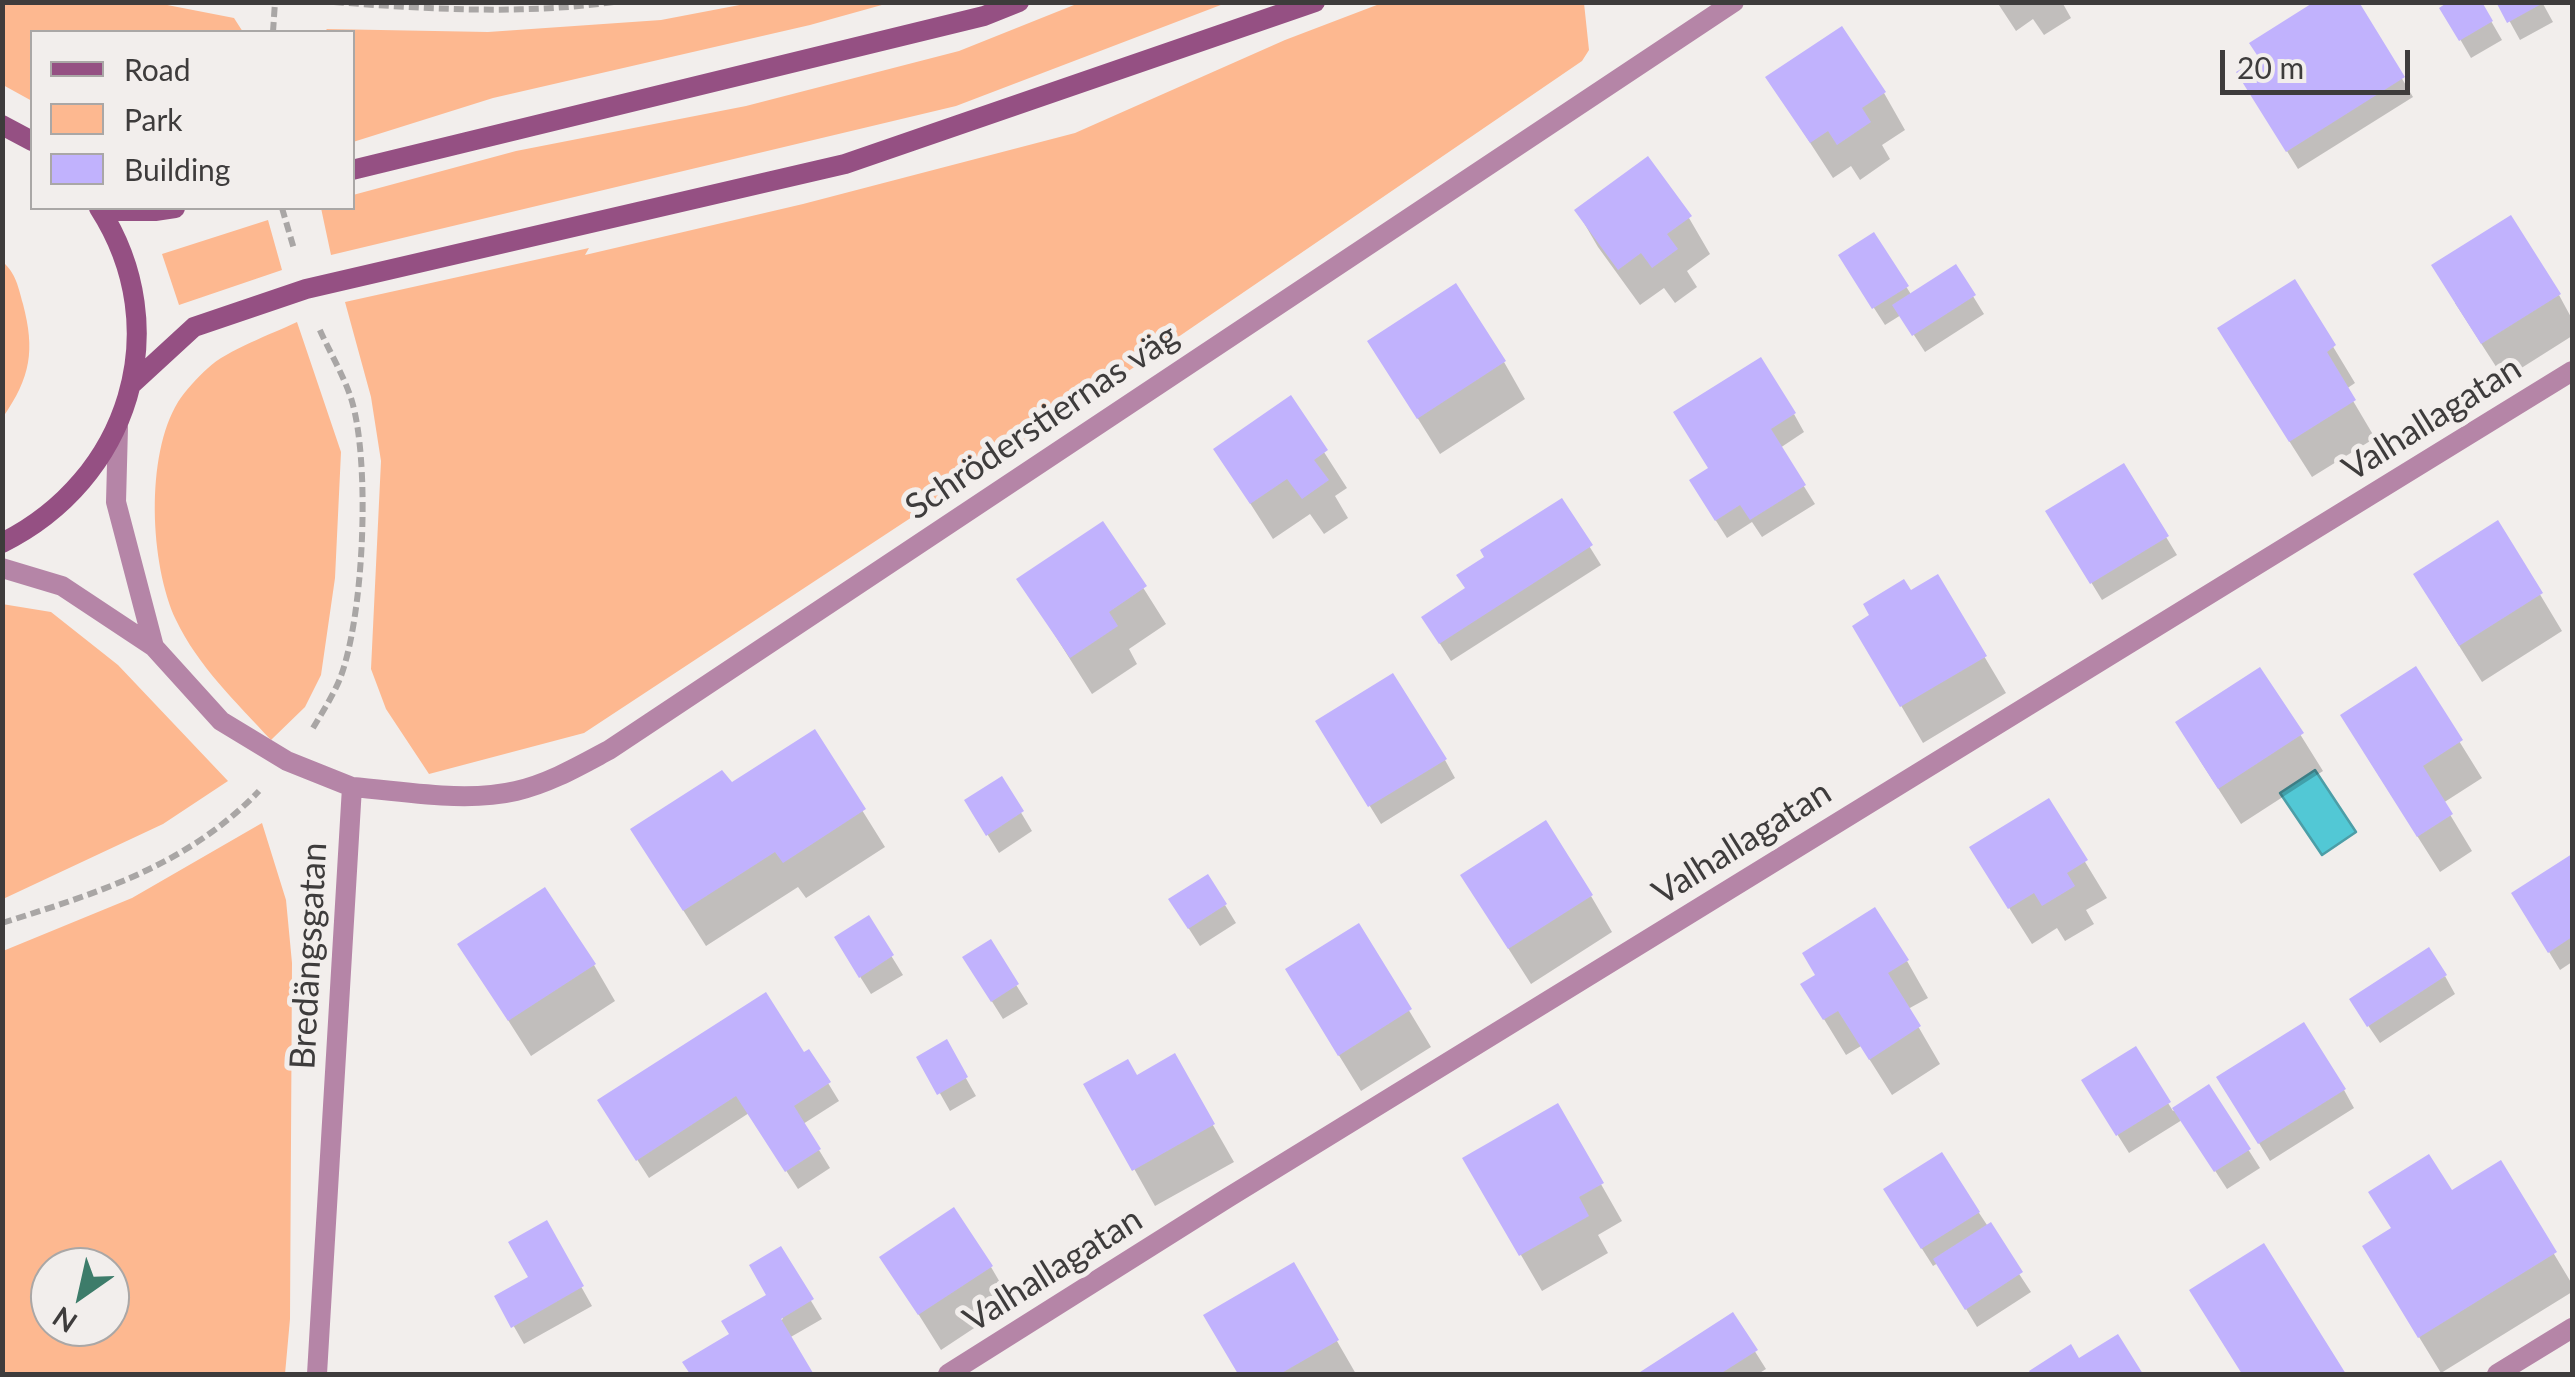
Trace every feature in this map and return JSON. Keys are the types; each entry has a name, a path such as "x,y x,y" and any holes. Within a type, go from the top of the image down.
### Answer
{"street":[{"path":"355,169 964,21 1020,2"},
{"path":"132,384 194,328 306,289 845,164 1316,2"},
{"name":"Schröderstiernas väg","path":"352,787 466,795 514,791 560,776 609,750 1734,2"},
{"path":"2,124 30,140"},
{"path":"2,543 30,530 66,502 95,468 118,427 132,384 137,340 134,294 122,252 101,210"},
{"path":"128,210 162,210"},
{"name":"Valhallagatan","path":"948,1374 1230,1196 2572,371"},
{"path":"118,427 116,502 154,647"},
{"path":"2,568 62,586 154,647 221,721 287,762 352,787"},
{"name":"Bredängsgatan","path":"318,1374 352,787"},
{"path":"2496,1374 2572,1328"}],"path":[{"path":"273,30 276,2"},
{"path":"334,2 433,10 566,9 614,2"},
{"path":"2,923 109,889 156,867 203,838 245,806 287,762 313,728 339,682 352,639 358,595 362,477 359,436 351,397 318,326 306,289"}],"green space":[{"path":"3,2 157,3 234,18 242,30 30,30 30,100 3,85"},
{"path":"750,3 889,3 493,98 355,141 355,30 326,30 327,29 488,32 661,20"},
{"path":"1079,3 1226,3 956,106 331,255 321,210 355,210 355,194 516,151 746,106 959,51"},
{"path":"1382,3 1584,3 1589,50 1582,61 985,469 584,733 429,774 386,709 371,669 381,461 371,397 345,302 589,248 585,255 803,204 1075,133 1285,40"},
{"path":"268,220 282,270 179,305 162,254"},
{"path":"3,262 20,292 29,349 25,376 3,417"},
{"path":"297,322 341,452 335,578 321,675 305,707 271,740 206,668 176,620 161,570 156,480 167,425 192,384 226,355"},
{"path":"2,604 51,612 118,665 228,781 163,824 3,899"},
{"path":"262,823 286,900 292,963 290,1319 285,1374 3,1374 3,951 132,898"}],"water":[{"path":"2315,770 2356,832 2322,855 2280,793"}],"building":[{"path":"2314,2 2359,2 2405,77 2286,152 2236,72 2259,58 2249,43"},
{"path":"2448,2 2482,2 2493,21 2459,41 2439,8"},
{"path":"2496,2 2545,2 2507,23"},
{"path":"1842,26 1886,92 1862,108 1871,122 1837,145 1828,131 1810,143 1765,77"},
{"path":"1648,156 1692,216 1667,234 1678,249 1652,268 1641,253 1618,270 1574,210"},
{"path":"2511,215 2561,294 2481,344 2431,265"},
{"path":"1874,232 1909,286 1872,309 1838,255"},
{"path":"1956,264 1976,295 1912,336 1892,305"},
{"path":"2295,279 2336,345 2327,352 2356,400 2289,442 2217,328"},
{"path":"1456,283 1506,361 1417,419 1367,341"},
{"path":"1761,357 1796,413 1771,429 1806,485 1750,520 1740,505 1715,521 1689,480 1708,468 1673,412"},
{"path":"1291,395 1328,450 1314,460 1329,480 1302,499 1287,479 1250,504 1213,449"},
{"path":"2124,463 2169,536 2090,584 2045,511"},
{"path":"1562,498 1593,545 1439,644 1421,617 1465,588 1456,575 1484,557 1480,550"},
{"path":"2498,520 2543,593 2459,646 2413,574"},
{"path":"1103,521 1147,586 1109,612 1118,626 1070,658 1016,579"},
{"path":"1938,574 1987,656 1900,707 1852,626 1869,615 1863,604 1904,579 1911,590"},
{"path":"2416,666 2463,740 2423,766 2453,814 2417,837 2340,715"},
{"path":"2260,667 2304,733 2218,789 2175,722"},
{"path":"1393,673 1447,759 1368,807 1315,721"},
{"path":"815,729 866,809 783,863 775,852 683,911 630,829 722,770 732,782"},
{"path":"1002,776 1024,811 986,836 964,800"},
{"path":"2049,798 2088,860 2067,873 2075,886 2042,906 2034,893 2008,909 1969,847"},
{"path":"1546,820 1593,895 1508,949 1460,875"},
{"path":"2572,854 2572,937 2548,953 2511,893"},
{"path":"1208,874 1227,904 1188,929 1168,899"},
{"path":"545,887 596,964 508,1021 457,944"},
{"path":"1875,907 1909,960 1888,973 1921,1026 1869,1060 1838,1011 1823,1020 1800,984 1815,975 1802,953"},
{"path":"869,915 894,955 859,978 834,937"},
{"path":"1359,923 1412,1009 1338,1056 1285,969"},
{"path":"991,939 1019,984 991,1002 962,957"},
{"path":"2429,947 2447,975 2367,1027 2349,999"},
{"path":"766,992 804,1052 809,1049 831,1082 794,1106 821,1149 785,1172 736,1096 636,1161 597,1100"},
{"path":"2304,1022 2346,1089 2258,1144 2216,1077"},
{"path":"947,1039 968,1077 937,1095 916,1057"},
{"path":"2136,1046 2171,1102 2116,1136 2081,1080"},
{"path":"1175,1053 1215,1124 1132,1171 1083,1084 1128,1059 1137,1075"},
{"path":"2209,1084 2251,1149 2214,1172 2172,1108"},
{"path":"1558,1103 1604,1183 1579,1197 1589,1216 1519,1256 1462,1158"},
{"path":"1942,1152 1980,1212 1921,1249 1883,1189"},
{"path":"2429,1154 2452,1190 2501,1160 2557,1252 2418,1338 2362,1246 2391,1228 2368,1192"},
{"path":"954,1207 993,1266 918,1315 879,1257"},
{"path":"547,1220 584,1286 511,1328 494,1296 528,1277 508,1242"},
{"path":"1991,1222 2023,1272 1965,1310 1933,1259"},
{"path":"2264,1243 2346,1374 2242,1374 2189,1290"},
{"path":"781,1246 814,1299 781,1319 813,1373 690,1374 682,1362 729,1334 721,1321 766,1295 749,1265"},
{"path":"1294,1262 1339,1340 1280,1374 1238,1374 1203,1315"},
{"path":"1733,1312 1758,1350 1720,1374 1637,1374"},
{"path":"2118,1334 2143,1374 2029,1371 2071,1344 2079,1358"}]}
